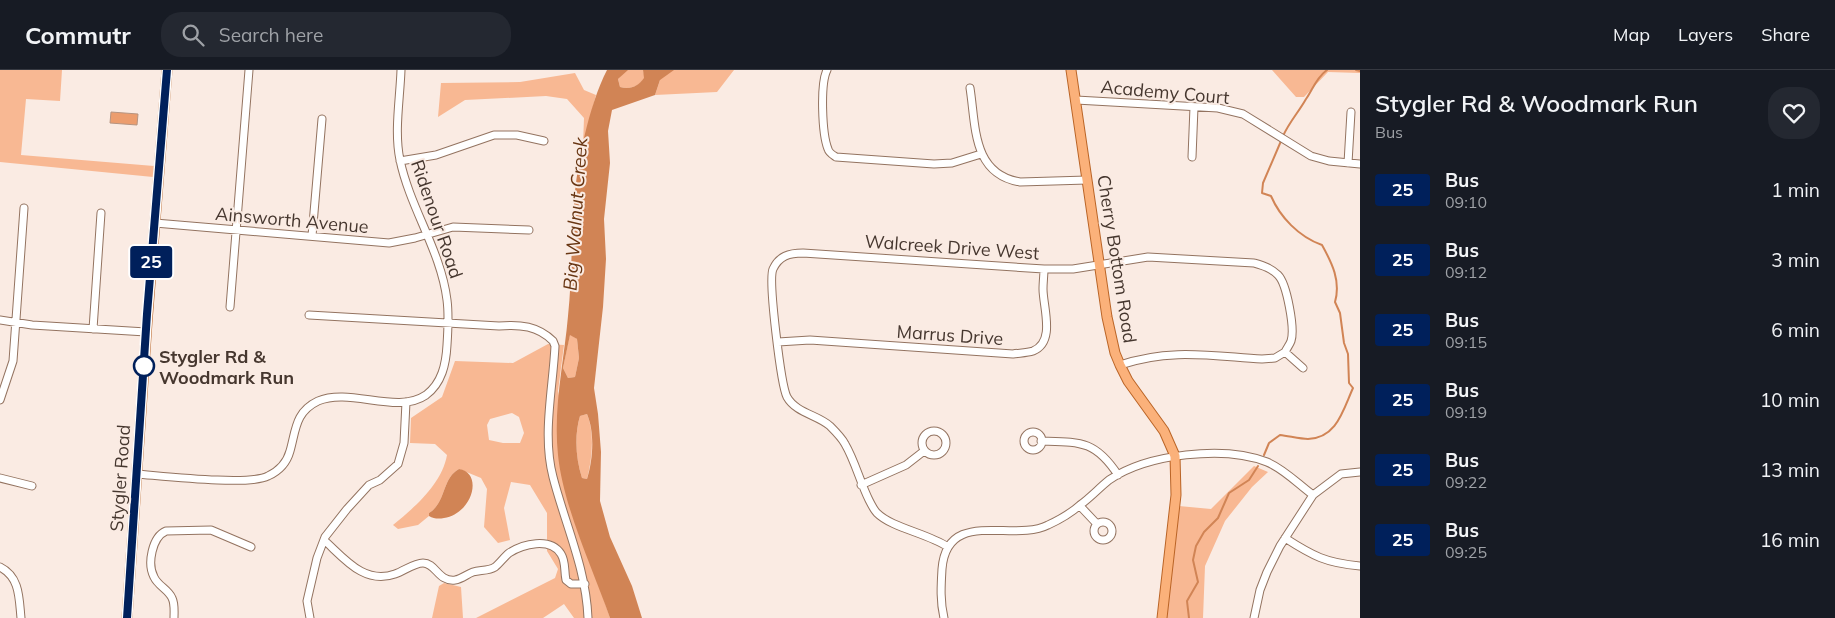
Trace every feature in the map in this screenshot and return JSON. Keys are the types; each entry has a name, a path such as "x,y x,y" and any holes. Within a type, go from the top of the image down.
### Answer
{"main road":[{"name":"Stygler Road","path":"127,618 146,332 167,70"},
{"name":"Cherry Bottom Road","path":"1071,70 1107,318 1115,353 1128,381 1164,431 1174,456 1176,495 1162,618"}],"street":[{"path":"230,307 249,70"},
{"name":"Ridenour Road","path":"137,474 257,480 272,474 285,462 289,453 293,430 305,411 312,404 335,398 406,402 425,395 440,381 446,361 447,300 442,275 400,161 398,123 401,70"},
{"path":"827,70 822,84 822,104 827,148 832,154 840,158 936,164 952,163 981,154"},
{"path":"970,88 981,154 994,171 1011,180 1030,182 1087,180"},
{"name":"Academy Court","path":"1076,100 1218,108 1242,114 1311,156 1329,161 1360,164"},
{"path":"1192,157 1194,107"},
{"path":"1348,163 1351,112"},
{"path":"312,236 322,119"},
{"path":"400,161 443,153 494,135 517,135 544,141"},
{"path":"0,400 13,361 24,208"},
{"path":"93,329 101,213"},
{"name":"Ainsworth Avenue","path":"155,223 389,243 453,227 529,230"},
{"name":"Walcreek Drive West","path":"948,546 935,538 898,526 876,513 861,485 845,444 830,426 792,404 787,396 782,377 771,287 771,272 778,260 791,253 803,253 1044,269 1073,269 1161,256 1254,263 1269,267 1280,277 1286,292 1292,328 1291,341 1286,352"},
{"name":"Marrus Drive","path":"778,342 810,340 1013,354 1032,352 1046,338 1047,323 1043,289 1044,269"},
{"path":"309,315 448,324 499,326 520,324 530,327 554,341 549,452 553,476 584,584 588,618"},
{"path":"0,320 16,323 146,332"},
{"path":"1120,365 1152,356 1173,354 1262,359 1274,358 1286,352 1303,368"},
{"path":"310,618 307,601 317,558 324,540 346,509 369,485 380,480 398,464 404,443 406,402"},
{"path":"1041,441 1082,443 1094,447 1108,460 1118,475"},
{"path":"861,485 906,465 924,451"},
{"path":"944,618 940,602 943,562 948,546 959,537 971,531 1015,531 1046,526 1080,506 1108,481 1129,469 1174,456 1206,454 1256,459 1281,470 1313,496"},
{"path":"1254,618 1260,590 1285,538 1313,496 1341,474 1360,472"},
{"path":"0,478 32,486"},
{"path":"1080,506 1097,524"},
{"path":"174,618 172,596 156,580 152,571 152,554 156,539 161,533 166,530 211,530 251,547"},
{"path":"1285,538 1316,557 1340,565 1360,566"},
{"path":"324,540 358,571 375,576 393,575 422,563 428,564 444,578 455,580 495,567 508,554 524,546 548,545 556,548 561,555 566,580 571,584 584,584"},
{"path":"0,567 13,577 18,592 20,618"}],"shaded area":[{"path":"0,70 62,70 60,101 26,99 21,155 154,166 153,177 0,162"},
{"path":"626,70 643,70 645,78 634,87 620,87 618,79"},
{"path":"659,70 734,70 717,92 655,95 660,80"},
{"path":"1272,70 1360,70 1360,73 1328,72 1304,97 1296,97"},
{"path":"575,73 584,90 596,95 583,145 584,118 567,99 546,96 465,100 438,117 441,83 520,82"},
{"path":"570,334 577,339 579,358 575,377 568,378 563,368"},
{"path":"548,344 564,345 558,391 596,576 610,618 574,618 564,604 543,618 476,618 555,578 558,569 547,551 547,513 530,485 511,482 504,508 510,540 498,543 484,527 487,489 481,478 459,469 450,478 438,503 429,513 429,516 418,525 398,529 393,525 418,503 433,485 444,466 447,455 435,444 410,443 411,418 442,397 455,361 513,363","holes":["512,413 519,417 524,433 520,443 503,443 489,440 487,425 490,419"]},
{"path":"587,414 590,422 592,446 587,479 582,478 580,471 576,439 580,416"},
{"path":"1254,466 1268,472 1252,487 1225,521 1205,566 1203,618 1164,618 1179,506 1211,509"},
{"path":"444,583 461,587 463,618 432,618 439,586"}],"water":[{"name":"Big Walnut Creek","path":"607,70 628,70 618,79 620,87 628,88 634,87 642,81 644,78 643,70 674,70 660,80 655,95 612,110 608,131 610,163 604,219 606,259 594,388 601,452 600,501 610,537 632,586 642,618 610,618 572,516 561,475 558,455 558,402 569,302 575,190 584,136 600,84","holes":["570,335 577,339 579,358 575,377 568,378 563,368","587,414 590,421 592,446 591,463 587,479 582,478 580,471 576,439 580,416"]},
{"path":"459,469 467,472 473,485 468,502 454,515 440,519 429,516 429,513 438,503 450,478"}],"building":[{"path":"111,112 138,114 137,125 110,123"}],"waterway":[{"path":"1283,136 1317,80 1327,70"},
{"path":"1356,70 1360,71"},
{"path":"1264,455 1269,443 1280,435 1308,439 1326,434 1338,421 1353,388 1349,383 1348,354 1344,343 1340,313 1335,302 1337,294 1336,279 1329,259 1322,245 1298,232 1285,219 1271,196 1262,193 1263,183 1281,141"},
{"path":"1189,618 1187,601 1198,582 1193,560 1196,546 1204,532 1218,518 1229,493 1249,480 1258,466"}],"bus line":[{"name":"25","path":"127,618 147,314 167,70"}],"place":[{"name":"Stygler Rd & Woodmark Run","path":"144,366"}]}
